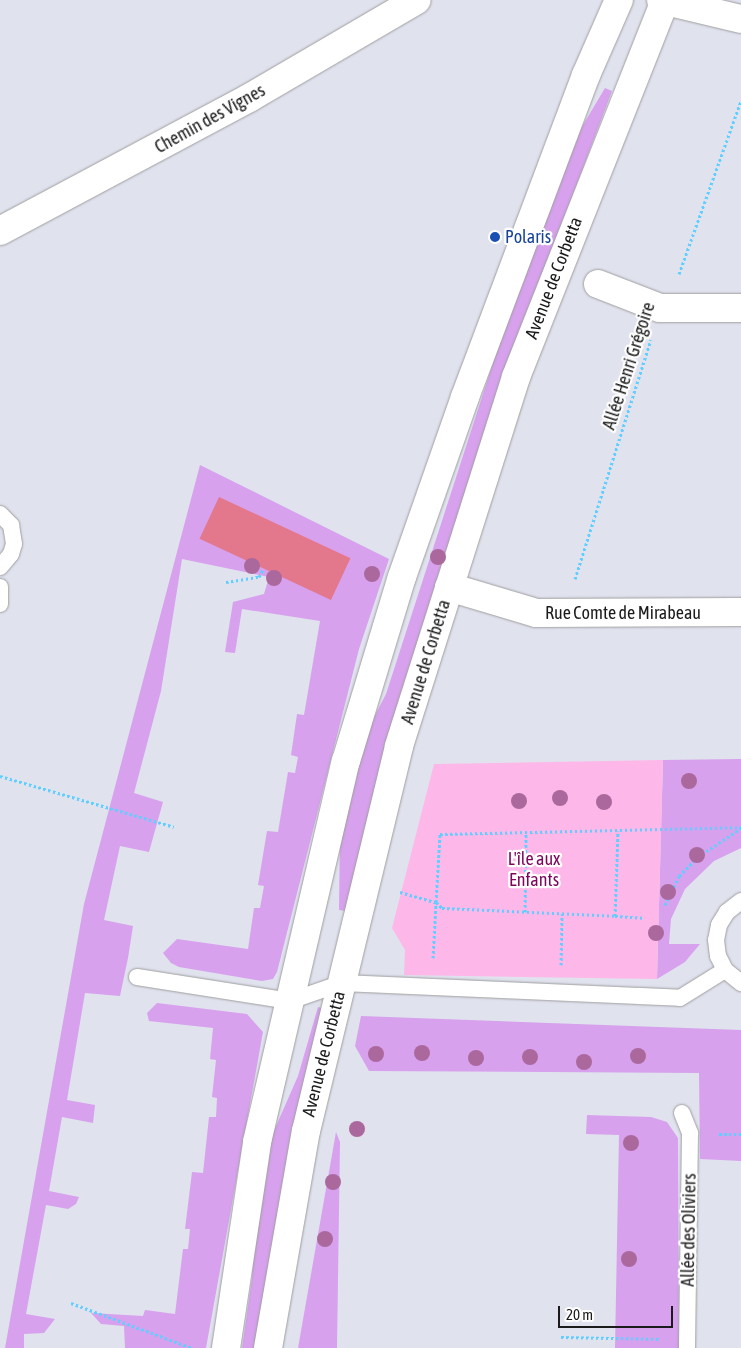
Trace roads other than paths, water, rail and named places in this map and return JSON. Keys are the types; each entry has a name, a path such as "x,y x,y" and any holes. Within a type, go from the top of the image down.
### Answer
{"street":[{"name":"Chemin des Vignes","path":"0,231 249,98 417,0"},
{"path":"226,1348 257,1142 346,761 402,577 465,397 586,75 619,0"},
{"path":"732,0 741,17"},
{"path":"663,1 741,17"},
{"name":"Avenue de Corbetta","path":"268,1348 306,1131 399,746 516,376 663,1"},
{"path":"598,284 660,308 741,308"},
{"name":"Rue Comte de Mirabeau","path":"449,587 536,613 564,615 741,612"}],"lane":[{"path":"0,514 11,525 14,544 11,554 0,567"},
{"path":"0,587 0,604"},
{"path":"741,901 727,912 719,925 718,956 725,970 741,983"},
{"path":"137,977 290,1001 342,983 680,998 725,970"},
{"name":"Allée des Oliviers","path":"682,1113 690,1133 687,1344"}],"place":[{"name":"Polaris","path":"495,237"}],"park label":[{"name":"L'île aux Enfants","path":"534,870"}]}
